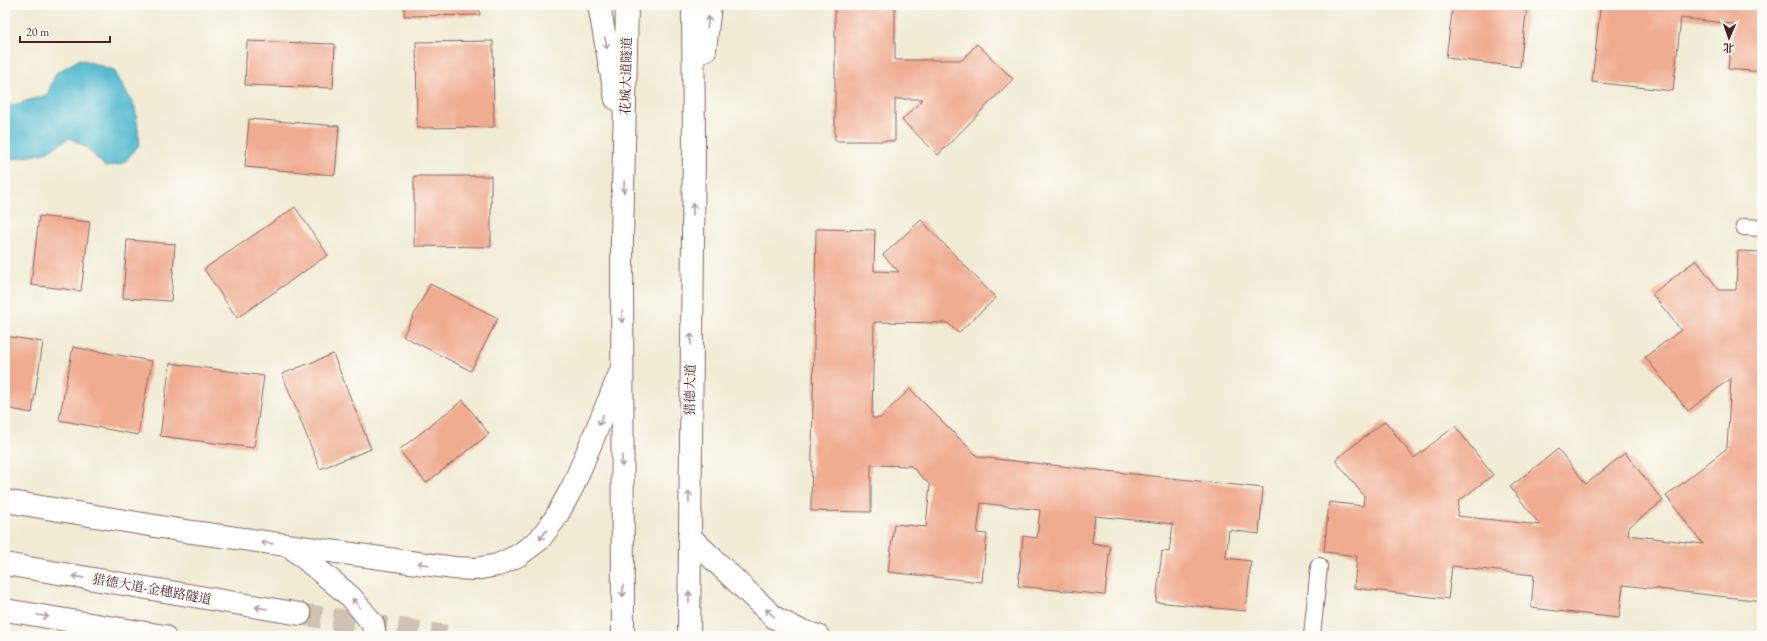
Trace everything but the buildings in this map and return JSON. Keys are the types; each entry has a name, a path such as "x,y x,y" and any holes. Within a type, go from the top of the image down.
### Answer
{"main road":[{"path":"599,5 625,148 622,239 621,371 623,636"},
{"name":"花城大道隧道","path":"625,148 627,5"},
{"path":"693,5 694,144"},
{"path":"694,144 710,5"},
{"name":"猎德大道","path":"689,636 694,144"},
{"path":"5,502 291,547 454,568 475,569 498,565 520,555 539,540 555,519 573,486 621,371"},
{"path":"689,536 775,618 799,630 818,636"},
{"path":"291,547 351,597 372,624 375,636"},
{"name":"猎德大道-金穗路隧道","path":"5,564 300,614"},
{"path":"5,610 164,636"}],"lane":[{"path":"1744,227 1762,228"},
{"path":"1312,636 1318,566"}],"water":[{"path":"80,59 114,70 135,107 140,144 123,164 105,167 87,148 70,138 42,154 5,160 5,107 47,95 56,73"}],"tunnel":[{"path":"300,614 446,636"}]}
